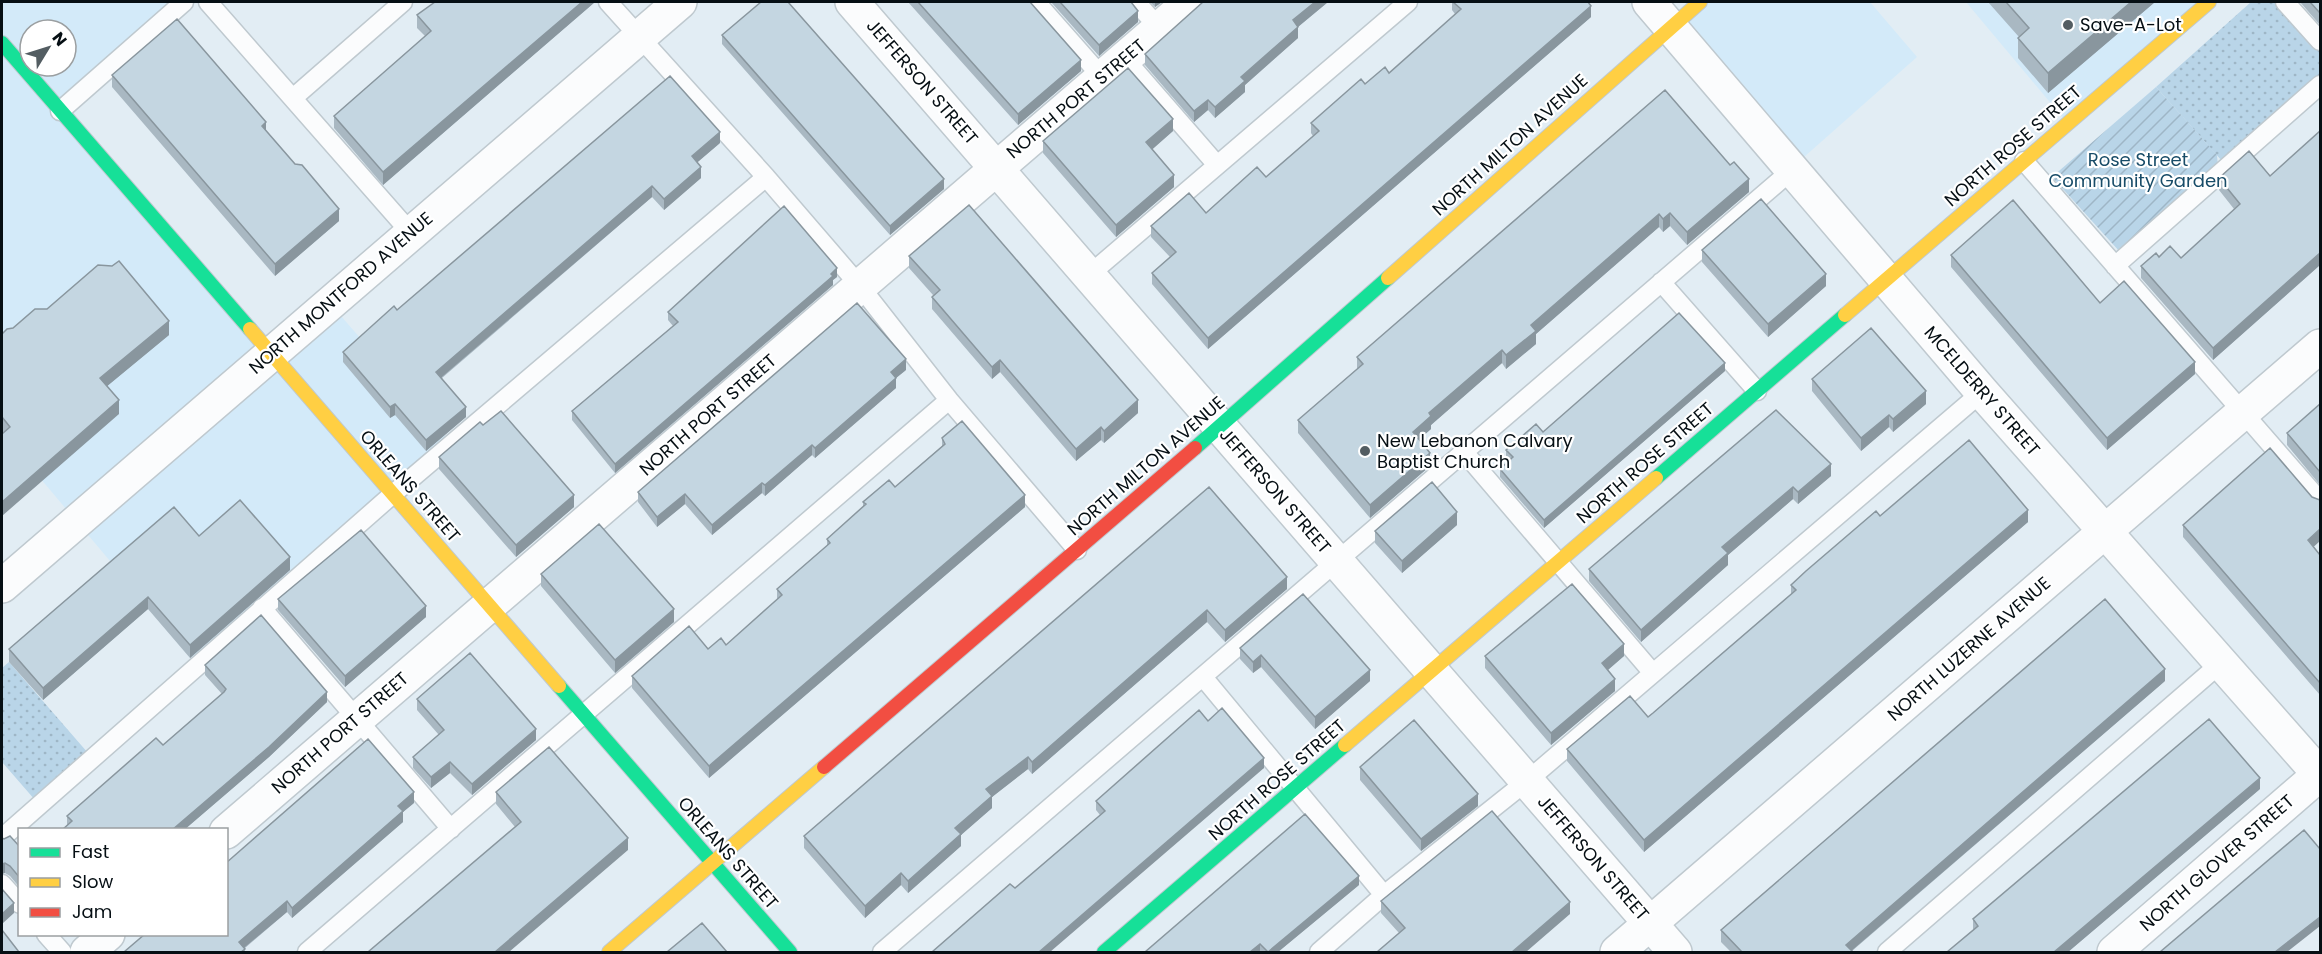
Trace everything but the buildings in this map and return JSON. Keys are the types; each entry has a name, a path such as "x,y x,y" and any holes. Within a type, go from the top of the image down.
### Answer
{"street":[{"name":"NORTH MONTFORD AVENUE","path":"2,586 681,2"},
{"name":"JEFFERSON STREET","path":"852,2 1675,952"},
{"name":"NORTH PORT STREET","path":"228,830 488,604 1190,2"},
{"name":"MCELDERRY STREET","path":"1649,2 1982,392 2320,775"},
{"name":"NORTH MILTON AVENUE","path":"609,952 1220,426 1700,2"},
{"name":"NORTH ROSE STREET","path":"1104,952 2209,2"},
{"name":"ORLEANS STREET","path":"2,43 790,952"},
{"name":"NORTH LUZERNE AVENUE","path":"1617,952 2320,346"},
{"name":"NORTH GLOVER STREET","path":"2114,952 2320,775"},
{"path":"87,952 106,936"}],"lane":[{"path":"60,111 184,2"},
{"path":"208,2 411,233"},
{"path":"293,98 403,2"},
{"path":"608,2 766,177 859,285 949,400 1077,550"},
{"path":"1036,2 1113,67 1217,165"},
{"path":"1136,2 1159,28"},
{"path":"1089,275 1408,2"},
{"path":"2285,2 2320,41"},
{"path":"2115,266 2320,86"},
{"path":"2024,161 2320,501"},
{"path":"882,952 1792,170"},
{"path":"2,838 393,494 766,177"},
{"path":"1661,282 1757,391"},
{"path":"1319,952 1384,895 1527,781 1982,392"},
{"path":"307,952 949,400"},
{"path":"1464,452 1652,672"},
{"path":"262,608 451,829"},
{"path":"1893,950 2221,663"},
{"path":"1203,677 1384,895"},
{"path":"2,884 18,902"},
{"path":"48,936 62,952"}],"shaded area":[{"path":"2,2 178,2 57,105 280,353 334,308 457,449 403,499 202,670 2,433"},
{"path":"1703,2 1870,2 1917,57 1795,165 1677,24"},
{"path":"1966,2 2210,2 2069,125"}],"green space":[{"path":"2251,2 2279,2 2320,50 2320,80 2222,161 2156,87"},
{"name":"Rose Street Community Garden","path":"2156,87 2217,155 2218,167 2120,252 2052,177"},
{"path":"9,662 88,753 35,800 2,762 2,668"}],"traffic: fast":[{"path":"2,43 250,329"},
{"path":"1195,448 1388,278"},
{"path":"1656,478 1845,315"},
{"path":"559,686 790,952"},
{"path":"1104,952 1345,745"}],"traffic: slow":[{"path":"1388,278 1700,2"},
{"path":"1845,315 2209,2"},
{"path":"250,329 559,686"},
{"path":"1345,745 1656,478"},
{"path":"609,952 824,767"}],"traffic: jam":[{"path":"824,767 1195,448"}],"place":[{"name":"Save-A-Lot","path":"2068,25"},
{"name":"New Lebanon Calvary Baptist Church","path":"1365,451"}]}
